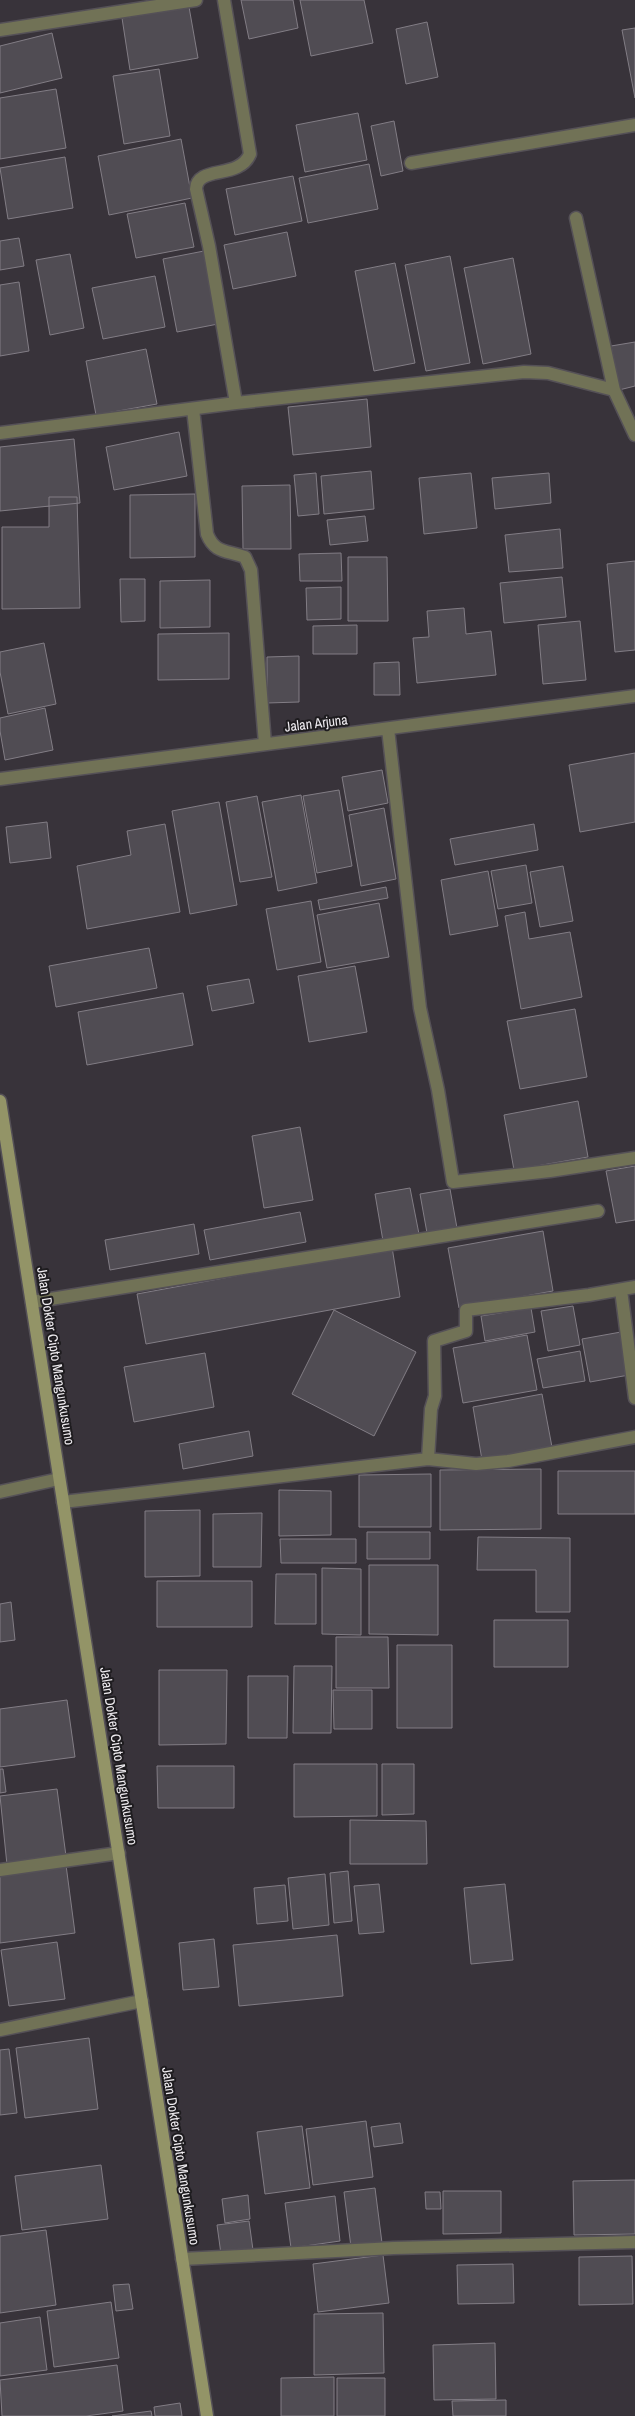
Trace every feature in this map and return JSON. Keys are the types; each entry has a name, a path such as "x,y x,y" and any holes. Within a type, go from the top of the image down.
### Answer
{"street":[{"path":"0,30 196,0"},
{"path":"224,0 250,154 244,164 233,170 202,176 197,182 196,189 210,246 236,403"},
{"path":"411,163 635,125"},
{"path":"576,218 614,390 635,436"},
{"path":"0,433 236,403 524,372 548,373 614,390"},
{"path":"193,409 206,534 212,545 217,548 245,557 251,570 265,744"},
{"name":"Jalan Arjuna","path":"0,779 635,696"},
{"path":"388,729 420,1008 438,1090 452,1182 550,1171 635,1158"},
{"name":"Jalan Dokter Cipto Mangunkusumo","path":"0,1101 207,2416"},
{"path":"32,1302 598,1211"},
{"path":"428,1459 431,1409 435,1396 434,1341 466,1332 466,1310 635,1287"},
{"path":"621,1290 635,1398"},
{"path":"63,1502 428,1459 476,1464 508,1461 635,1436"},
{"path":"0,1492 59,1479"},
{"path":"0,1870 119,1853"},
{"path":"0,2030 142,2001"},
{"path":"182,2259 394,2248 635,2242"}],"building":[{"path":"241,0 293,0 298,28 249,39"},
{"path":"300,0 364,0 373,43 311,56"},
{"path":"189,7 198,58 130,70 122,18"},
{"path":"427,22 438,77 406,84 396,29"},
{"path":"635,28 635,98 622,30"},
{"path":"52,33 62,78 0,93 0,46"},
{"path":"159,69 170,136 124,144 113,76"},
{"path":"56,89 66,148 0,159 0,98"},
{"path":"358,113 367,160 305,172 296,125"},
{"path":"394,121 403,171 381,176 371,126"},
{"path":"181,139 192,198 109,215 98,156"},
{"path":"65,157 73,208 8,219 0,168"},
{"path":"369,164 378,209 308,223 299,178"},
{"path":"293,176 302,221 235,235 226,189"},
{"path":"185,203 194,247 136,258 127,214"},
{"path":"287,232 296,276 233,289 224,245"},
{"path":"19,238 24,266 0,270 0,241"},
{"path":"204,251 218,324 177,332 163,259"},
{"path":"70,254 84,328 50,335 36,260"},
{"path":"450,256 470,363 426,371 405,265"},
{"path":"513,258 531,354 483,364 464,268"},
{"path":"395,263 415,363 374,371 355,271"},
{"path":"155,276 165,327 103,339 92,288"},
{"path":"19,282 29,351 0,356 0,285"},
{"path":"635,342 635,386 619,390 611,346"},
{"path":"146,349 157,404 96,415 86,361"},
{"path":"367,399 371,447 293,455 288,407"},
{"path":"179,432 187,476 114,490 106,447"},
{"path":"74,439 80,503 0,511 0,447"},
{"path":"371,471 374,509 324,514 321,476"},
{"path":"316,473 319,514 298,516 294,475"},
{"path":"471,473 477,528 424,534 419,478"},
{"path":"549,473 551,503 495,509 492,478"},
{"path":"290,485 291,549 243,549 242,486"},
{"path":"195,494 195,557 130,558 130,495"},
{"path":"49,497 77,497 80,608 2,609 2,527 49,527"},
{"path":"365,516 368,541 330,545 327,520"},
{"path":"560,529 563,568 509,572 505,535"},
{"path":"341,553 342,581 300,581 299,554"},
{"path":"348,557 387,557 388,621 348,621"},
{"path":"635,561 635,650 615,652 607,564"},
{"path":"562,577 566,617 504,623 500,583"},
{"path":"120,579 145,579 145,621 121,622"},
{"path":"210,580 210,627 160,628 160,581"},
{"path":"341,587 341,619 307,620 306,588"},
{"path":"464,608 466,634 491,631 496,675 417,683 413,638 429,637 427,611"},
{"path":"580,621 586,680 543,684 538,625"},
{"path":"357,625 357,654 313,654 313,626"},
{"path":"229,633 229,679 158,680 158,634"},
{"path":"44,643 56,704 8,714 0,672 0,652"},
{"path":"299,656 299,702 267,703 267,657"},
{"path":"399,662 400,695 374,695 374,663"},
{"path":"45,708 53,750 5,760 0,731 0,718"},
{"path":"635,753 635,822 580,832 569,765"},
{"path":"382,770 388,803 348,811 342,777"},
{"path":"339,790 352,866 317,873 303,796"},
{"path":"301,795 317,883 278,891 262,802"},
{"path":"257,796 272,877 240,882 226,802"},
{"path":"219,802 237,905 190,914 172,811"},
{"path":"384,808 396,879 361,886 349,815"},
{"path":"47,822 51,858 10,863 6,827"},
{"path":"165,824 180,912 87,929 77,866 131,855 127,831"},
{"path":"534,824 538,850 455,865 450,839"},
{"path":"526,865 532,903 498,909 491,871"},
{"path":"563,866 573,921 540,927 530,872"},
{"path":"488,871 498,926 450,935 441,880"},
{"path":"386,887 388,898 320,910 318,900"},
{"path":"311,901 321,962 277,970 266,909"},
{"path":"379,903 389,957 327,968 317,915"},
{"path":"525,912 529,939 570,932 582,997 521,1009 505,916"},
{"path":"149,948 157,988 56,1007 49,966"},
{"path":"355,966 367,1032 309,1042 298,976"},
{"path":"249,979 254,1003 212,1011 207,986"},
{"path":"183,993 193,1045 87,1065 78,1012"},
{"path":"575,1009 587,1077 520,1089 507,1021"},
{"path":"578,1101 588,1157 514,1170 504,1115"},
{"path":"300,1127 313,1200 264,1208 252,1136"},
{"path":"635,1166 635,1220 616,1223 606,1171"},
{"path":"410,1188 419,1234 383,1241 375,1194"},
{"path":"450,1189 457,1228 427,1233 420,1194"},
{"path":"300,1212 306,1242 210,1260 204,1230"},
{"path":"194,1224 199,1254 110,1270 105,1240"},
{"path":"543,1231 553,1291 459,1308 448,1248"},
{"path":"392,1247 400,1297 146,1344 137,1294"},
{"path":"573,1306 580,1345 548,1351 541,1311"},
{"path":"531,1308 535,1332 485,1341 481,1316"},
{"path":"334,1310 416,1352 374,1436 292,1394"},
{"path":"621,1332 629,1375 590,1382 582,1339"},
{"path":"527,1335 537,1390 463,1403 453,1348"},
{"path":"580,1351 585,1381 543,1388 537,1359"},
{"path":"205,1353 214,1407 134,1422 124,1367"},
{"path":"542,1394 552,1447 482,1460 473,1407"},
{"path":"249,1431 253,1456 183,1469 179,1444"},
{"path":"541,1469 541,1529 440,1530 440,1470"},
{"path":"558,1471 635,1471 635,1514 558,1514"},
{"path":"431,1474 431,1527 359,1527 359,1475"},
{"path":"279,1490 331,1491 331,1535 279,1536"},
{"path":"200,1510 200,1576 145,1577 145,1511"},
{"path":"262,1513 261,1567 213,1567 213,1514"},
{"path":"367,1532 430,1532 430,1559 367,1559"},
{"path":"478,1537 570,1538 570,1612 536,1612 536,1570 477,1570"},
{"path":"280,1539 356,1539 356,1563 281,1563"},
{"path":"369,1565 438,1565 438,1635 369,1634"},
{"path":"322,1568 361,1569 361,1635 322,1634"},
{"path":"276,1574 316,1574 316,1624 275,1624"},
{"path":"157,1581 252,1581 252,1627 157,1627"},
{"path":"11,1602 15,1640 0,1642 0,1604"},
{"path":"494,1620 568,1620 568,1667 494,1667"},
{"path":"336,1637 388,1637 389,1688 336,1688"},
{"path":"397,1645 452,1645 452,1728 397,1728"},
{"path":"294,1666 332,1666 331,1733 293,1733"},
{"path":"159,1670 227,1670 226,1744 159,1745"},
{"path":"248,1676 288,1676 287,1738 248,1738"},
{"path":"333,1690 372,1690 372,1729 334,1729"},
{"path":"67,1700 75,1757 0,1767 0,1709"},
{"path":"294,1764 377,1764 377,1816 294,1817"},
{"path":"382,1764 414,1764 414,1814 382,1815"},
{"path":"157,1766 234,1766 234,1808 158,1808"},
{"path":"0,1769 3,1769 6,1792 0,1793"},
{"path":"57,1789 66,1856 7,1865 0,1796"},
{"path":"350,1820 426,1821 427,1864 350,1864"},
{"path":"66,1865 75,1933 0,1943 0,1874"},
{"path":"348,1871 352,1921 334,1923 330,1873"},
{"path":"325,1874 329,1925 293,1929 288,1878"},
{"path":"379,1884 384,1932 359,1934 354,1886"},
{"path":"505,1884 513,1960 471,1964 464,1888"},
{"path":"285,1885 288,1921 257,1924 254,1888"},
{"path":"337,1935 343,1996 239,2006 233,1945"},
{"path":"214,1939 219,1987 183,1990 179,1943"},
{"path":"57,1942 65,1999 9,2006 1,1950"},
{"path":"89,2038 98,2109 25,2118 16,2048"},
{"path":"9,2049 17,2113 0,2115 0,2050"},
{"path":"366,2121 373,2177 313,2185 306,2129"},
{"path":"400,2123 403,2143 374,2147 371,2127"},
{"path":"302,2126 310,2188 265,2194 257,2132"},
{"path":"101,2165 108,2219 22,2230 15,2176"},
{"path":"635,2180 635,2234 574,2235 573,2181"},
{"path":"375,2188 382,2243 351,2247 344,2192"},
{"path":"443,2191 501,2191 501,2233 443,2234"},
{"path":"425,2192 440,2192 441,2209 426,2209"},
{"path":"248,2195 250,2219 225,2223 222,2199"},
{"path":"335,2196 340,2241 291,2248 285,2203"},
{"path":"249,2221 253,2250 221,2254 217,2225"},
{"path":"46,2230 56,2305 0,2313 0,2236"},
{"path":"383,2255 389,2303 318,2312 313,2264"},
{"path":"632,2256 633,2304 579,2305 579,2257"},
{"path":"513,2264 514,2303 458,2304 457,2265"},
{"path":"129,2284 133,2309 116,2311 113,2285"},
{"path":"111,2302 119,2358 54,2367 47,2311"},
{"path":"383,2313 384,2373 314,2375 314,2314"},
{"path":"40,2317 47,2370 0,2376 0,2323"},
{"path":"495,2343 496,2399 434,2400 433,2345"},
{"path":"117,2365 123,2411 86,2416 2,2416 0,2380"},
{"path":"334,2377 334,2416 281,2416 281,2378"},
{"path":"337,2378 385,2378 385,2416 337,2416"},
{"path":"506,2400 506,2416 453,2416 452,2401"},
{"path":"180,2403 182,2416 155,2416 154,2407"},
{"path":"151,2411 152,2416 112,2416"}]}
